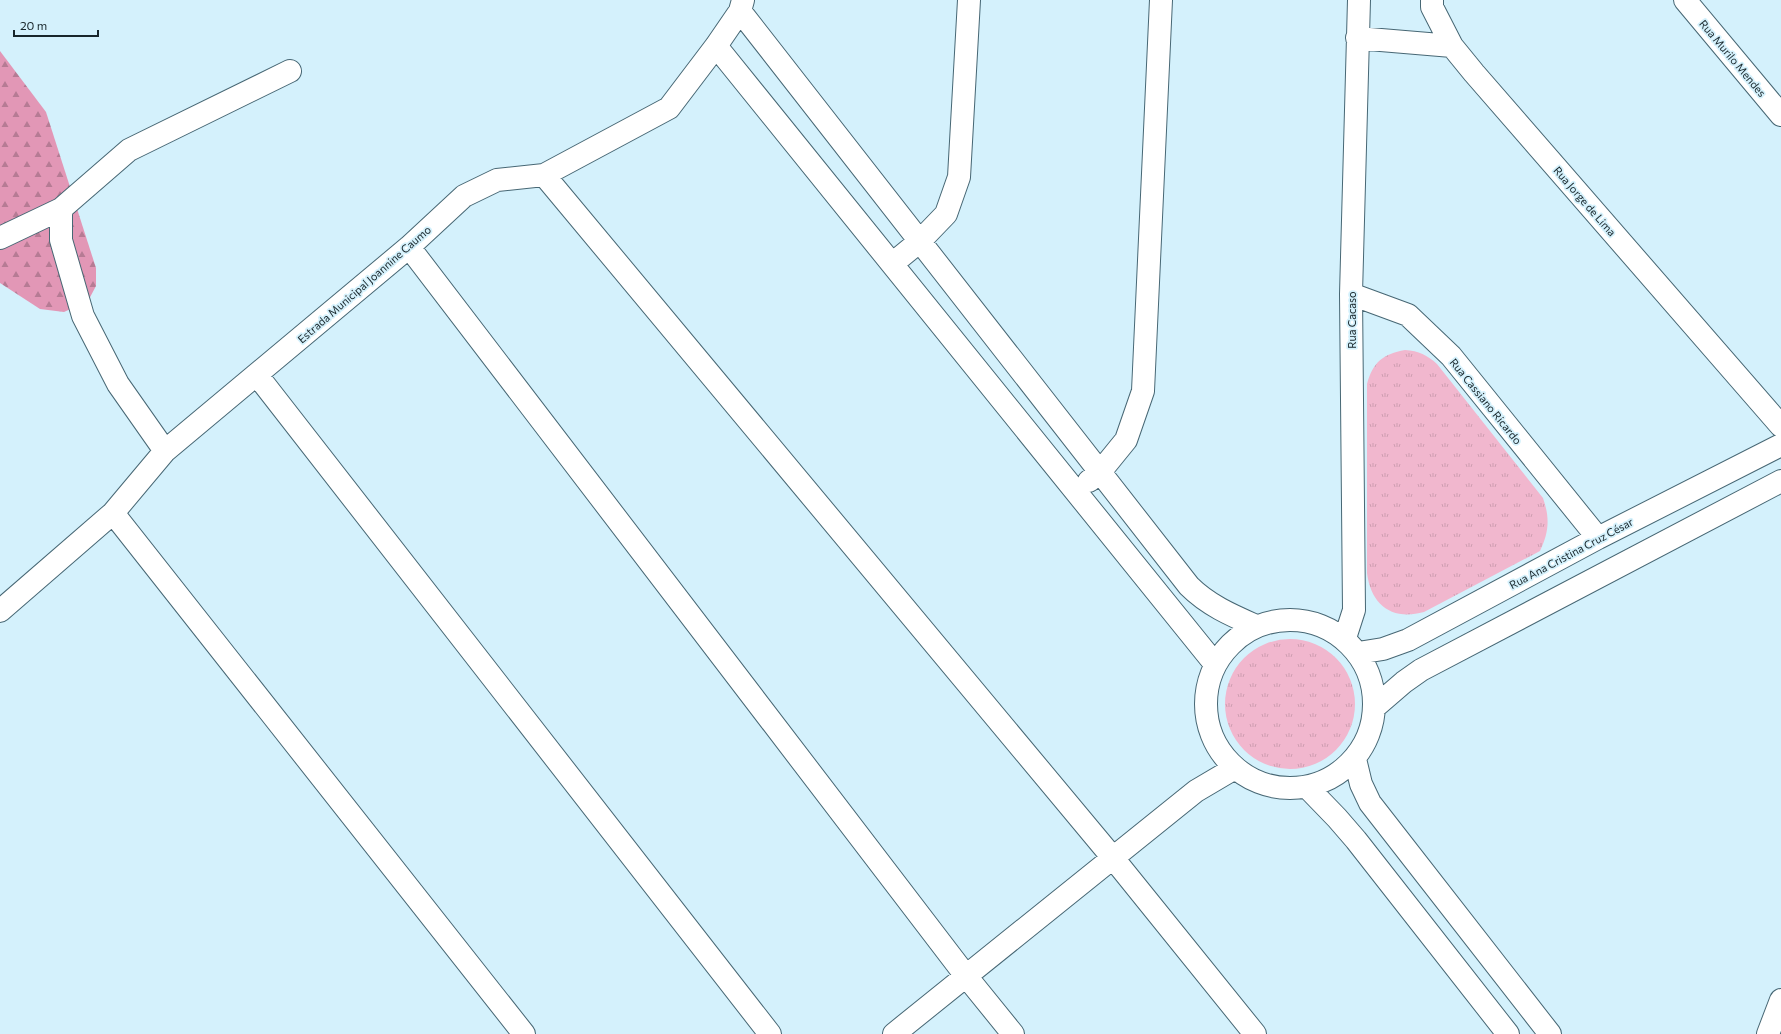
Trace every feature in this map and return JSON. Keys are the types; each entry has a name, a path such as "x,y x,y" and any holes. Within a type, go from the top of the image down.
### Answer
{"street":[{"path":"892,264 920,242 946,214 959,177 969,0"},
{"path":"1076,492 1100,472 1126,440 1143,391 1161,0"},
{"name":"Rua Cacaso","path":"1352,645 1354,610 1351,294 1359,0"},
{"name":"Rua Jorge de Lima","path":"1432,0 1432,7 1452,46 1474,73 1781,426"},
{"name":"Rua Murilo Mendes","path":"1685,0 1781,116"},
{"path":"741,5 920,242 1189,586 1201,598 1218,609 1256,626"},
{"name":"Estrada Municipal Joannine Caumo","path":"0,611 113,513 165,451 410,247 464,196 497,180 544,175 669,108 716,46 741,5"},
{"path":"1357,38 1452,46"},
{"path":"716,46 1216,664"},
{"path":"0,238 61,209 129,150 290,71"},
{"path":"544,175 1113,858 1255,1034"},
{"path":"61,209 61,240 83,316 118,384 165,451"},
{"path":"410,247 966,976 1013,1034"},
{"name":"Rua Cassiano Ricardo","path":"1351,294 1408,314 1451,356 1598,538"},
{"path":"257,375 770,1034"},
{"name":"Rua Ana Cristina Cruz César","path":"1352,645 1383,648 1408,640 1598,538 1781,444"},
{"path":"1374,706 1421,670 1781,481"},
{"path":"113,513 524,1034"},
{"path":"1293,619 1311,622 1329,629 1352,645 1367,669 1373,688 1374,706 1372,725 1365,743 1355,759 1341,771 1324,781 1307,787 1288,788 1269,786 1251,779 1236,768 1223,754 1214,738 1208,720 1208,682 1216,664 1226,649 1239,636 1256,626 1274,620 1293,619"},
{"path":"1355,759 1361,784 1370,803 1550,1034"},
{"path":"894,1034 1196,791 1236,768"},
{"path":"1307,787 1356,840 1508,1034"},
{"path":"1768,1034 1781,1000"}],"green space":[{"path":"0,51 46,112 96,268 96,286 88,301 64,312 40,309 0,283"},
{"path":"1405,350 1422,354 1437,364 1543,498 1548,519 1547,531 1540,551 1424,612 1413,614 1393,612 1378,602 1369,584 1367,573 1367,384 1372,370 1380,360 1391,354"},
{"path":"1296,639 1321,646 1336,658 1348,673 1354,691 1354,717 1348,735 1336,750 1321,762 1303,768 1284,769 1259,762 1244,750 1232,735 1226,717 1225,698 1232,673 1244,658 1259,646 1277,640"}]}
